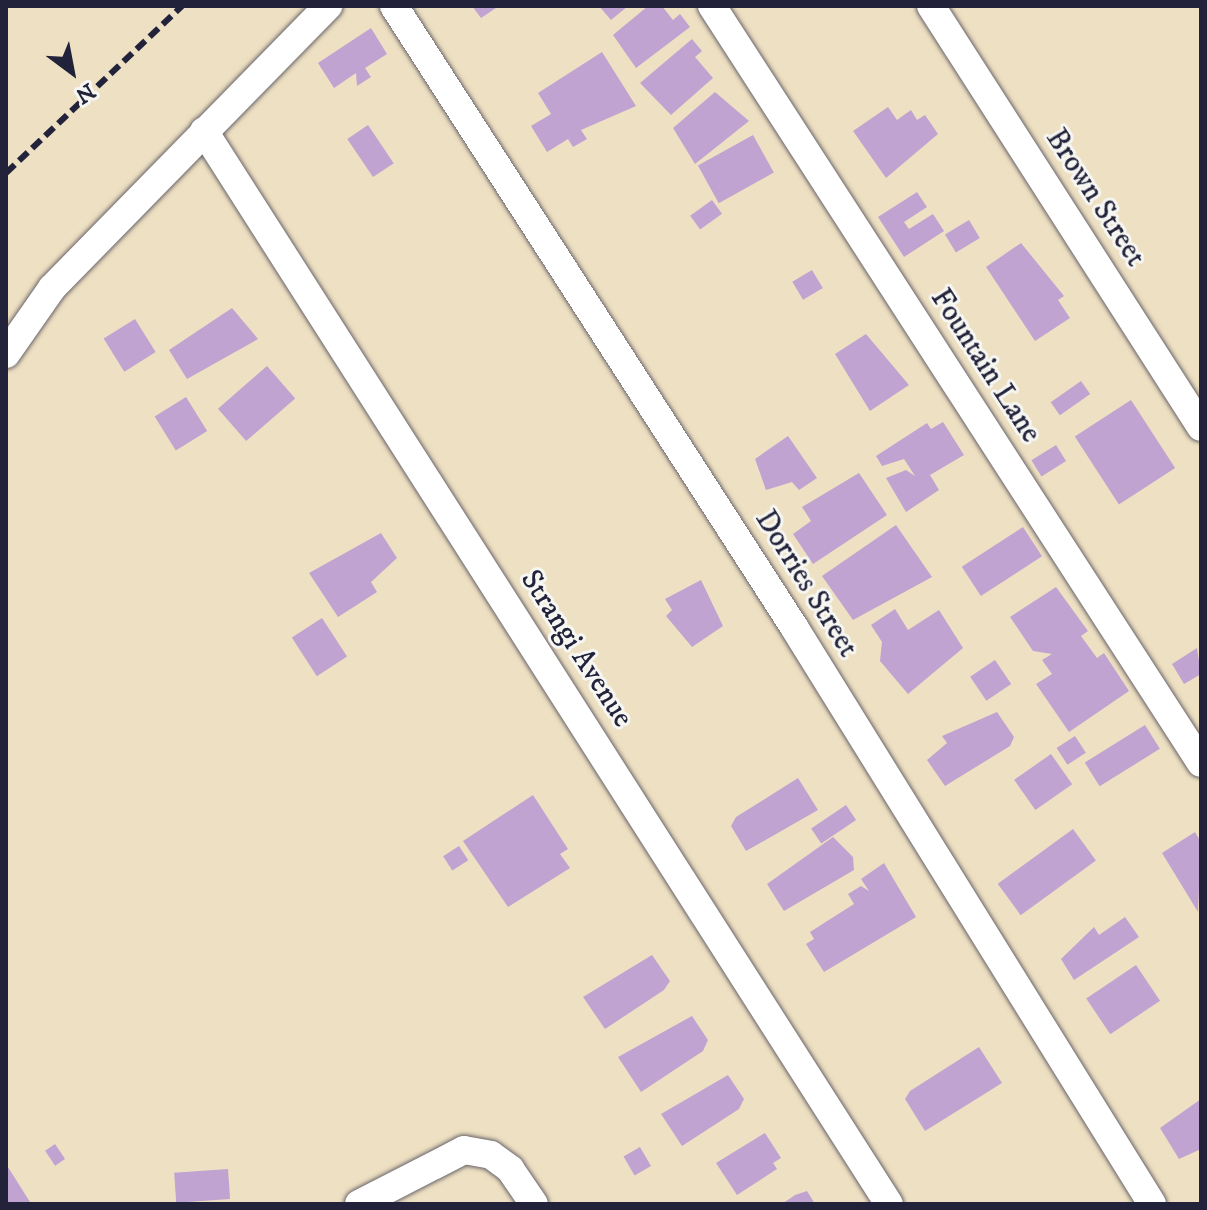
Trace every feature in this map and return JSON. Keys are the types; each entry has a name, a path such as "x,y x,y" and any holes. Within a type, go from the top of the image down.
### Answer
{"street":[{"path":"6,354 52,288 328,6"},
{"name":"Dorries Street","path":"394,6 794,627 1152,1204"},
{"name":"Fountain Lane","path":"712,6 1201,763"},
{"name":"Brown Street","path":"931,6 1201,427"},
{"name":"Strangi Avenue","path":"204,131 889,1204"},
{"path":"359,1204 464,1150 491,1155 510,1169 534,1204"}],"building":[{"path":"472,6 499,6 481,18"},
{"path":"599,6 628,6 611,20"},
{"path":"648,6 662,6 673,20 680,14 690,27 636,68 613,35"},
{"path":"371,28 387,54 365,68 371,77 357,86 356,73 334,88 318,63"},
{"path":"692,39 702,51 695,57 713,78 671,115 640,83"},
{"path":"602,52 636,106 581,130 587,139 573,147 568,139 547,152 531,126 551,114 538,93"},
{"path":"715,92 749,121 695,164 673,128"},
{"path":"888,107 897,120 911,110 917,120 925,115 938,134 886,178 853,131"},
{"path":"368,125 394,163 373,177 347,139"},
{"path":"753,135 774,173 719,203 698,166"},
{"path":"917,192 927,207 904,222 909,229 933,214 944,231 904,257 878,217"},
{"path":"712,200 722,214 700,230 690,216"},
{"path":"969,220 980,238 956,252 945,234"},
{"path":"1021,243 1064,296 1058,300 1070,318 1035,341 986,267"},
{"path":"812,270 823,288 803,300 792,282"},
{"path":"232,308 258,339 187,379 169,350"},
{"path":"135,319 156,352 124,372 104,339"},
{"path":"866,334 909,385 870,411 835,354"},
{"path":"267,366 295,398 246,441 218,409"},
{"path":"1081,381 1090,394 1060,415 1051,402"},
{"path":"186,397 207,431 176,451 155,417"},
{"path":"1131,400 1175,468 1119,504 1075,436"},
{"path":"943,422 964,455 930,475 939,490 906,512 886,478 906,470 915,476 904,459 882,466 876,456 927,423 931,429"},
{"path":"788,436 817,478 799,490 792,482 766,490 755,459"},
{"path":"1056,445 1066,461 1041,476 1031,460"},
{"path":"859,473 887,515 813,564 793,534 811,521 802,507"},
{"path":"896,525 932,577 853,620 822,576"},
{"path":"1023,527 1042,556 981,596 962,567"},
{"path":"381,533 397,558 371,582 377,592 338,617 309,573"},
{"path":"701,580 723,626 692,647 666,616 672,610 665,599"},
{"path":"1056,587 1088,631 1081,636 1097,658 1104,653 1129,691 1069,732 1036,684 1052,674 1042,660 1052,654 1033,651 1010,617"},
{"path":"895,609 908,630 939,610 963,648 908,694 880,661 882,642 871,625"},
{"path":"322,618 347,657 317,676 292,638"},
{"path":"1197,648 1201,674 1184,684 1172,664"},
{"path":"995,660 1011,684 986,701 970,677"},
{"path":"997,712 1014,737 1010,746 945,786 927,760 947,743 942,736"},
{"path":"1145,725 1160,749 1100,786 1085,763"},
{"path":"1075,736 1086,753 1067,765 1057,748"},
{"path":"1051,754 1072,784 1035,810 1014,780"},
{"path":"798,778 818,810 746,851 731,826 736,817"},
{"path":"533,795 568,849 560,854 570,868 508,907 463,841"},
{"path":"846,805 856,820 821,843 811,828"},
{"path":"1073,829 1096,861 1021,915 998,884"},
{"path":"1195,832 1201,842 1198,912 1162,853"},
{"path":"833,837 853,857 854,870 784,911 767,884"},
{"path":"459,846 468,860 452,871 443,856"},
{"path":"884,863 916,917 824,972 806,944 814,939 810,932 854,904 848,894 861,886 869,891 861,879"},
{"path":"1125,917 1139,937 1074,980 1061,959 1094,927 1099,935"},
{"path":"652,955 670,981 664,990 605,1029 583,997"},
{"path":"1136,965 1160,1001 1110,1034 1086,999"},
{"path":"692,1016 708,1040 703,1051 641,1092 618,1057"},
{"path":"979,1047 1002,1083 925,1131 905,1099 910,1091"},
{"path":"728,1075 744,1099 739,1109 682,1146 661,1114"},
{"path":"1201,1099 1201,1149 1179,1159 1160,1128"},
{"path":"765,1133 781,1158 773,1163 777,1169 737,1195 716,1163"},
{"path":"55,1144 65,1159 55,1166 45,1151"},
{"path":"640,1147 651,1166 635,1176 624,1156"},
{"path":"6,1164 30,1202 6,1204"},
{"path":"228,1169 230,1199 176,1203 174,1173"},
{"path":"807,1191 815,1204 782,1204 795,1195"}],"railway":[{"path":"6,173 182,6"}]}
